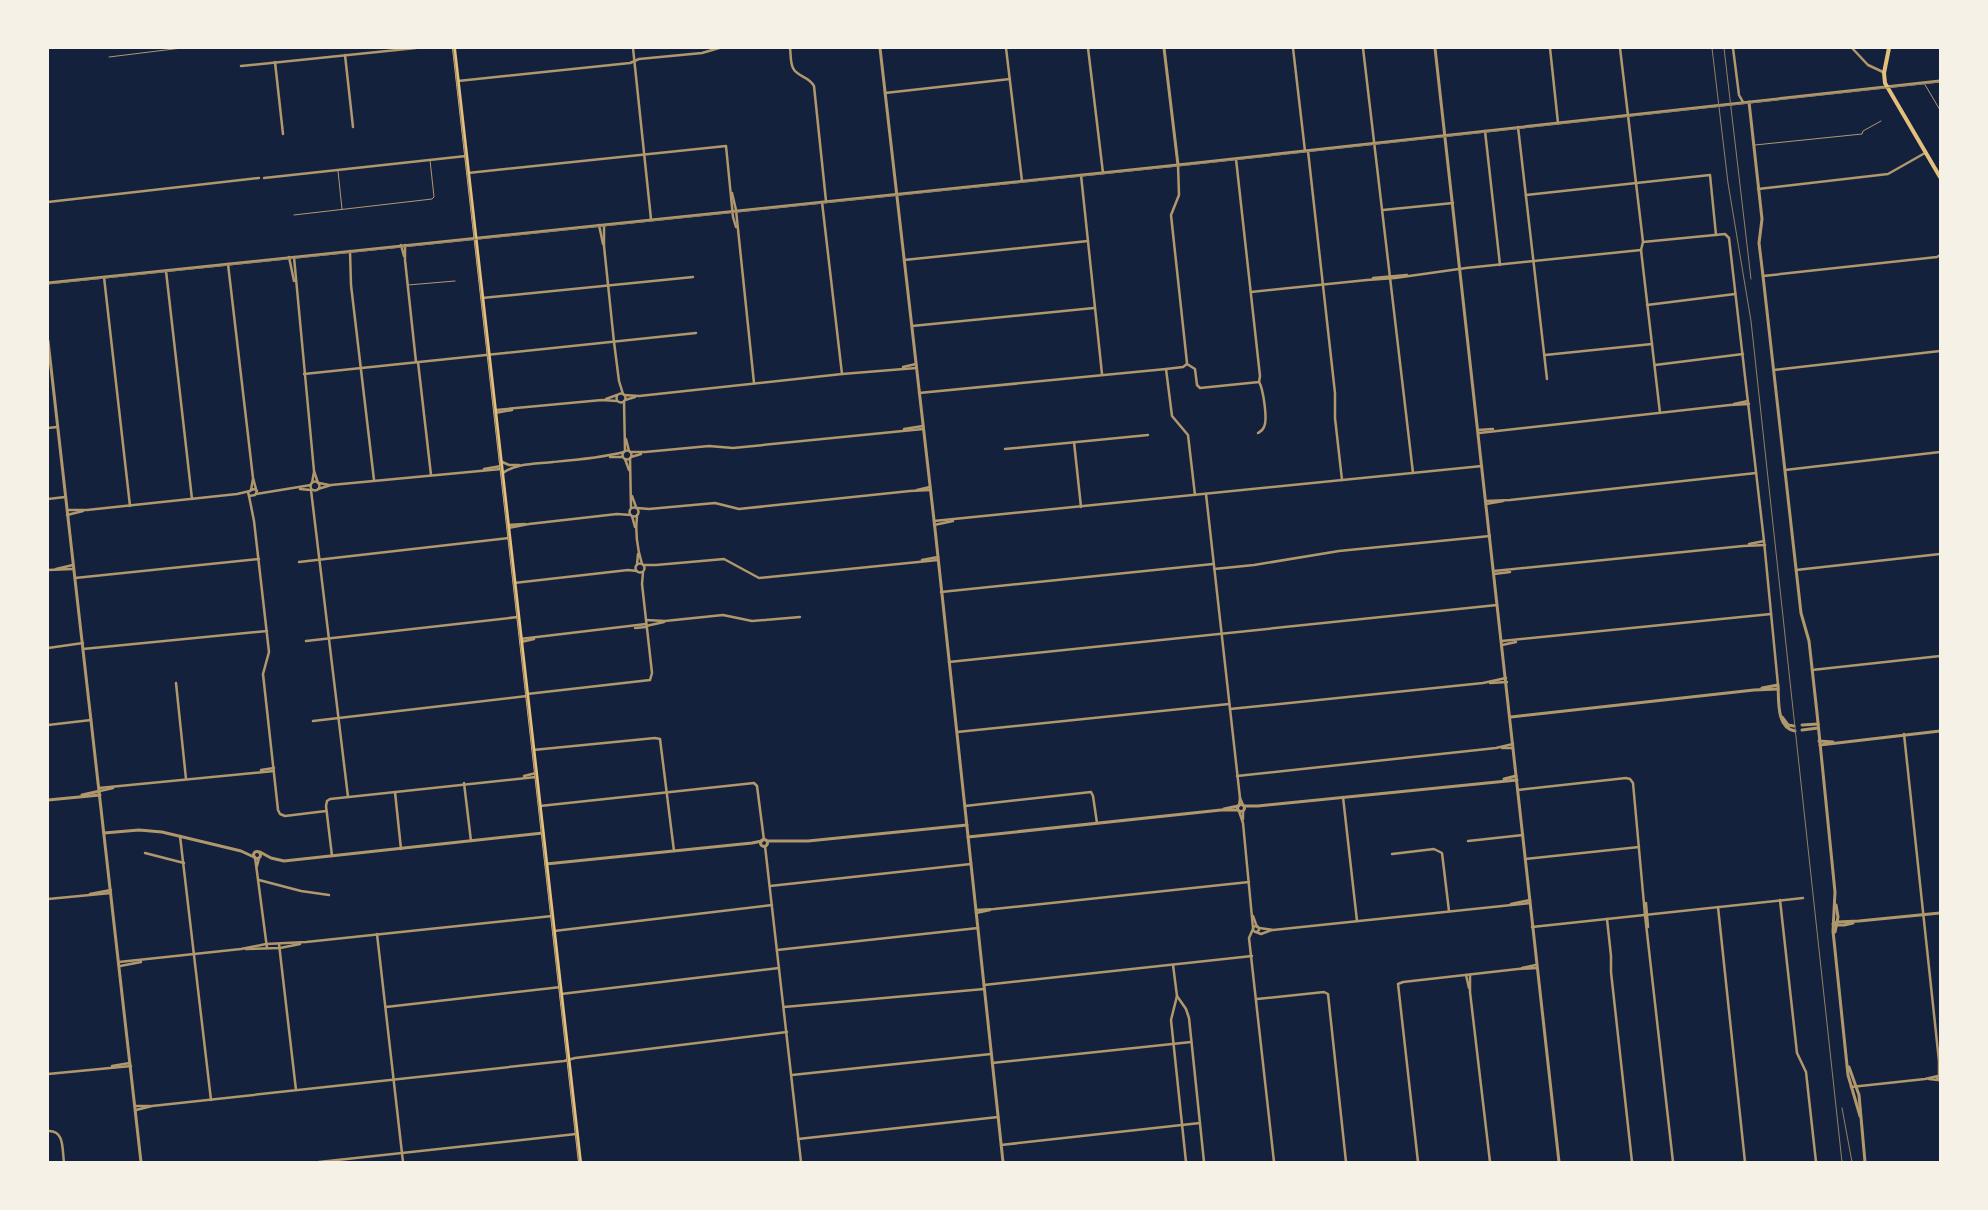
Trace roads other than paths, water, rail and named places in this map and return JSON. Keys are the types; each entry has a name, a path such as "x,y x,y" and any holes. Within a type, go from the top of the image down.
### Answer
{"main road":[{"path":"454,48 580,1162"},
{"path":"1889,48 1884,80 1926,152 1939,170 1940,177"}],"street":[{"path":"241,66 416,48"},
{"path":"633,48 651,219"},
{"path":"458,81 702,53 719,48"},
{"path":"790,48 793,68 798,74 809,79 814,86 842,374"},
{"path":"880,48 938,559 1003,1162"},
{"path":"1006,48 1022,181"},
{"path":"1088,48 1103,173"},
{"path":"1164,48 1178,165 1180,195 1171,215 1187,364"},
{"path":"1293,48 1323,284 1342,480"},
{"path":"1363,48 1413,473"},
{"path":"1435,48 1559,1162"},
{"path":"1550,48 1558,123"},
{"path":"1620,48 1643,242 1641,250 1660,413"},
{"path":"1733,48 1739,95 1743,103"},
{"path":"1852,48 1868,65 1884,73"},
{"path":"345,55 352,127"},
{"path":"275,62 283,134"},
{"path":"885,93 1010,79"},
{"path":"48,283 1236,159 1940,80"},
{"path":"1750,102 1762,219 1759,243 1801,613 1809,637 1836,905 1834,936 1851,1087 1860,1116"},
{"path":"1518,127 1548,378"},
{"path":"1485,131 1500,265"},
{"path":"468,173 726,146 754,383"},
{"path":"1758,189 1888,174 1926,152"},
{"path":"264,178 466,156"},
{"path":"1236,159 1260,376 1259,382 1262,388 1265,422 1264,428 1258,433"},
{"path":"1080,175 1102,374"},
{"path":"1526,195 1710,175 1716,235"},
{"path":"48,201 259,178"},
{"path":"1383,210 1453,202"},
{"path":"599,224 604,246"},
{"path":"604,224 604,246 619,381 618,402 623,416"},
{"path":"1643,242 1725,234 1729,238 1744,354 1781,717 1794,729"},
{"path":"904,260 1088,241"},
{"path":"403,245 431,475"},
{"path":"1251,292 1641,250"},
{"path":"348,251 374,480"},
{"path":"1763,276 1937,257 1940,255"},
{"path":"289,257 296,287"},
{"path":"294,257 314,471 318,483 313,498"},
{"path":"228,264 253,478 256,489 252,506"},
{"path":"166,270 192,499"},
{"path":"104,277 130,506"},
{"path":"482,298 692,277"},
{"path":"1647,305 1736,294"},
{"path":"912,326 1095,308"},
{"path":"304,374 696,333"},
{"path":"48,341 141,1162"},
{"path":"1545,356 1652,344"},
{"path":"1774,370 1940,351"},
{"path":"1655,365 1744,354"},
{"path":"919,393 1166,369 1183,367 1187,364"},
{"path":"1187,364 1195,370 1197,385 1200,388 1259,382"},
{"path":"494,412 602,400 618,395 639,396 916,366"},
{"path":"1166,369 1172,414 1188,435 1194,495"},
{"path":"313,721 645,681 651,678 642,584 637,569 636,529 638,514 624,458 624,395 619,381"},
{"path":"602,400 618,402 639,396"},
{"path":"1478,431 1749,402"},
{"path":"48,428 57,427"},
{"path":"501,467 511,468 606,456 630,451 645,452 701,446 738,447 923,427"},
{"path":"625,435 631,457 629,472"},
{"path":"1005,449 1148,435"},
{"path":"1074,442 1081,507"},
{"path":"606,456 624,458 645,452"},
{"path":"1785,470 1940,452"},
{"path":"296,488 311,490 331,485 510,465 525,465"},
{"path":"934,523 1482,466"},
{"path":"314,471 311,490 348,797"},
{"path":"1486,502 1756,473"},
{"path":"253,478 249,496 252,506 267,631 269,654 263,674 278,809 280,814 285,816 326,811"},
{"path":"237,494 249,496 318,483 331,485"},
{"path":"67,513 237,494 256,489 268,491"},
{"path":"617,514 636,508 649,509 712,503 743,509 930,489"},
{"path":"632,494 630,509 636,529"},
{"path":"1206,494 1253,915 1252,956 1274,1162"},
{"path":"48,499 65,497"},
{"path":"508,527 617,514 631,515 649,509"},
{"path":"1214,569 1254,565 1339,551 1490,536"},
{"path":"299,562 509,538"},
{"path":"1494,573 1764,543"},
{"path":"638,552 644,570 642,584"},
{"path":"1796,570 1940,554"},
{"path":"75,578 259,559"},
{"path":"637,569 643,565 724,559 759,578 938,559"},
{"path":"941,592 1214,564"},
{"path":"514,584 637,569 644,570 656,565"},
{"path":"48,570 74,567"},
{"path":"949,662 1498,605"},
{"path":"1502,643 1771,614"},
{"path":"520,640 723,615 749,622 800,617"},
{"path":"306,641 518,617"},
{"path":"646,625 665,621"},
{"path":"83,649 267,631"},
{"path":"48,648 82,644"},
{"path":"1812,670 1940,656"},
{"path":"1230,709 1506,680"},
{"path":"176,683 186,779"},
{"path":"1510,717 1778,687"},
{"path":"957,732 1229,704"},
{"path":"48,725 92,720"},
{"path":"1802,728 1818,726"},
{"path":"1819,743 1940,730"},
{"path":"1904,734 1940,1068"},
{"path":"533,750 660,739 674,851"},
{"path":"1237,776 1513,746"},
{"path":"48,800 80,796 114,787 274,769"},
{"path":"332,856 326,811 327,801 536,775"},
{"path":"968,838 1517,778"},
{"path":"1518,790 1630,779 1633,784 1673,1162"},
{"path":"540,806 750,783 756,784 767,858 801,1162"},
{"path":"464,784 471,841"},
{"path":"395,792 401,848"},
{"path":"965,806 1091,792 1094,796 1096,823"},
{"path":"1344,797 1357,921"},
{"path":"546,864 752,844 808,842 967,825"},
{"path":"104,833 147,830 241,851 254,857 284,861 543,833"},
{"path":"180,836 211,1100"},
{"path":"1468,841 1522,836"},
{"path":"1525,859 1639,847"},
{"path":"1392,854 1434,849 1442,852 1449,911"},
{"path":"241,851 258,851 271,858"},
{"path":"258,851 254,853 254,857 267,948"},
{"path":"257,868 260,858 258,851"},
{"path":"145,854 184,863"},
{"path":"770,886 971,864"},
{"path":"258,880 301,891 329,895"},
{"path":"976,911 1249,882"},
{"path":"48,899 111,892"},
{"path":"1532,927 1803,898"},
{"path":"1780,900 1797,1053 1806,1072 1816,1162"},
{"path":"1254,931 1261,934 1273,930 1530,902"},
{"path":"554,931 772,905"},
{"path":"1718,907 1745,1162"},
{"path":"1836,924 1940,913"},
{"path":"119,964 242,949 266,944 306,942 552,914"},
{"path":"1253,915 1258,928"},
{"path":"1607,919 1611,956 1610,972 1632,1162"},
{"path":"777,950 978,928"},
{"path":"1254,931 1258,928 1273,930"},
{"path":"377,934 403,1162"},
{"path":"242,949 280,948 306,942"},
{"path":"279,944 296,1090"},
{"path":"784,1007 984,987 1252,956"},
{"path":"1173,965 1177,996 1171,1016 1186,1162"},
{"path":"1418,1162 1398,988 1399,983 1537,967"},
{"path":"562,994 779,968"},
{"path":"1468,975 1490,1162"},
{"path":"386,1007 561,987"},
{"path":"1257,999 1327,993 1346,1162"},
{"path":"1177,996 1188,1013 1204,1162"},
{"path":"136,1108 394,1080 786,1032"},
{"path":"992,1063 1191,1042"},
{"path":"792,1076 991,1054"},
{"path":"1939,1061 1940,1086"},
{"path":"48,1074 131,1064"},
{"path":"1848,1064 1859,1095 1864,1162"},
{"path":"1851,1087 1939,1078"},
{"path":"798,1139 998,1117"},
{"path":"1001,1145 1200,1123"},
{"path":"48,1130 57,1133 61,1141 64,1162"},
{"path":"320,1162 577,1134"}],"lane":[{"path":"109,56 182,48"},
{"path":"1924,82 1940,110"},
{"path":"1753,145 1862,134 1863,131 1881,121"},
{"path":"294,215 432,200 434,197 430,160"},
{"path":"338,170 342,210"},
{"path":"408,286 456,281"}],"tram line":[{"path":"453,48 579,1162"},
{"path":"48,284 1188,165 1940,82"}],"railway":[{"path":"1712,48 1728,183 1751,321 1842,1162"},
{"path":"1724,48 1751,279"},
{"path":"1842,1108 1852,1162"}]}
